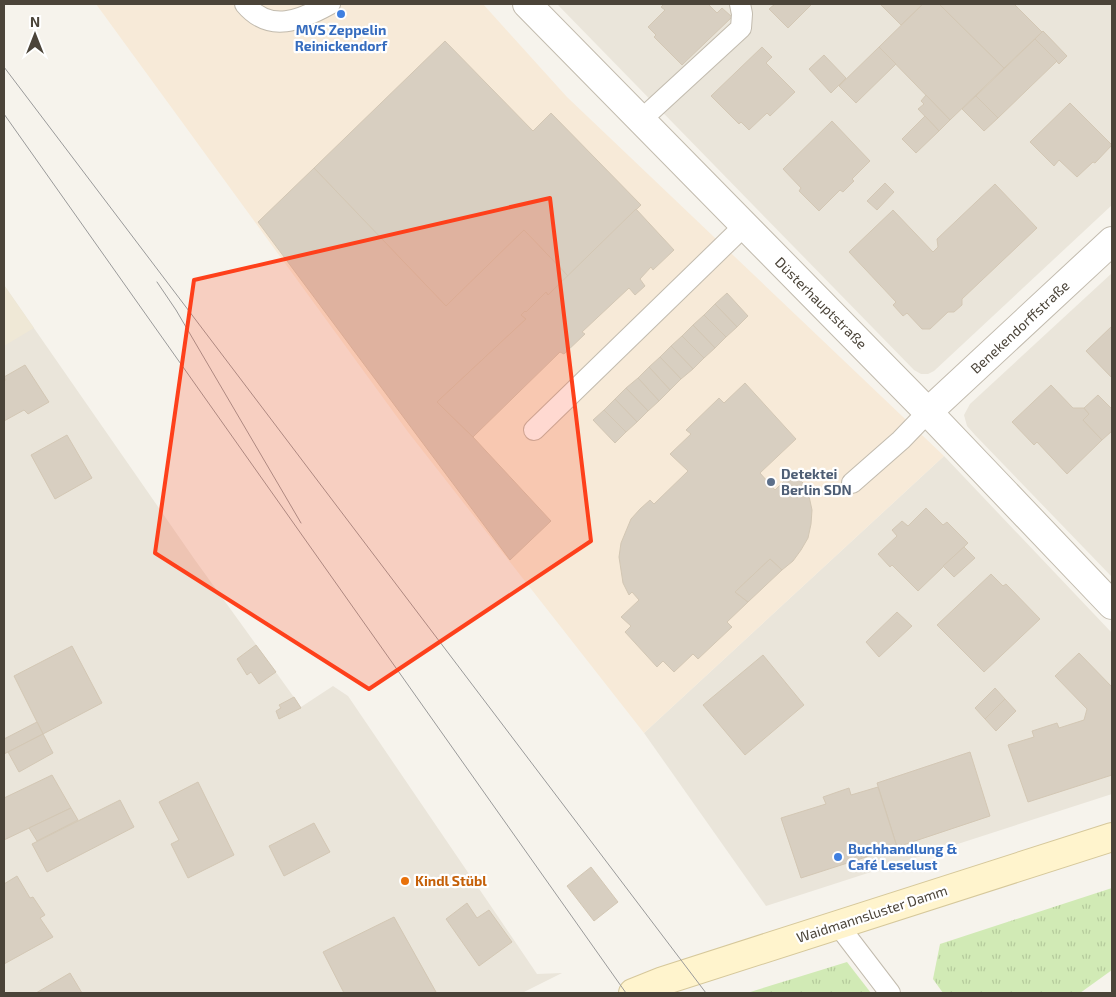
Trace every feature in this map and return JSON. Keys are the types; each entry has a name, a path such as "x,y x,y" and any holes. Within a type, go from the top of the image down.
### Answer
{"main road":[{"name":"Waidmannsluster Damm","path":"633,993 838,924 1112,837"}],"street":[{"name":"Düsterhauptstraße","path":"527,4 928,412 1112,605"},
{"name":"Benekendorffstraße","path":"928,412 1112,241"}],"lane":[{"path":"245,4 250,10 269,21 289,22 312,14 330,4"},
{"path":"642,119 741,28 742,14 740,4"},
{"path":"534,430 744,226"},
{"path":"852,483 902,440 928,412"},
{"path":"838,924 890,993"}],"highlighted area":[{"path":"550,198 591,541 369,689 155,553 194,280"}],"shaded area":[{"path":"96,4 483,4 567,97 944,456 644,733 408,432"},
{"path":"557,4 1112,4 1112,205 934,371 928,374 921,374 914,370"},
{"path":"1112,273 1112,577 975,435 967,426 964,415 970,404"},
{"path":"4,285 195,560 301,707 333,686 348,696 537,974 562,973 522,993 4,993"},
{"path":"4,285 34,328 4,346"},
{"path":"944,456 1112,633 1112,794 766,906 644,733"}],"green space":[{"path":"1112,888 1112,970 1080,993 943,993 933,979 940,944"},
{"path":"847,962 871,993 747,993"}],"building":[{"path":"664,4 708,4 717,13 722,8 732,17 682,65 654,37 656,35 648,27 665,10 661,7"},
{"path":"775,4 812,4 788,28 769,9"},
{"path":"880,4 923,4 901,25"},
{"path":"923,4 939,4 1004,68 950,120 879,47"},
{"path":"939,4 1014,4 1042,32 1004,68"},
{"path":"1043,31 1067,56 1059,64 1035,39"},
{"path":"1035,39 1057,61 998,118 976,96"},
{"path":"445,41 533,131 551,113 641,205 568,276 524,230 446,306 314,168"},
{"path":"762,47 772,57 766,63 795,92 770,116 767,113 749,130 741,122 739,124 711,96"},
{"path":"879,47 896,64 856,103 839,86"},
{"path":"824,55 846,78 831,93 809,69"},
{"path":"926,95 950,120 939,131 918,109 924,104 921,101"},
{"path":"976,96 998,118 984,131 962,109"},
{"path":"1070,103 1112,145 1095,163 1093,162 1077,177 1059,160 1054,166 1030,142"},
{"path":"925,116 939,131 916,153 902,139"},
{"path":"832,121 870,161 852,179 854,181 843,192 840,190 819,211 799,191 801,188 783,169"},
{"path":"314,168 446,306 524,230 568,276 548,295 546,292 525,311 521,315 526,319 437,402 473,437 551,521 510,560 258,222"},
{"path":"885,183 894,192 877,210 867,201"},
{"path":"995,184 1037,228 962,299 962,305 954,312 948,312 930,329 922,329 907,313 903,316 893,305 896,302 849,252 893,210 933,252 938,247 937,239"},
{"path":"636,209 674,250 653,270 651,267 640,279 645,286 635,295 629,288 582,332 585,334 564,354 560,352 473,437 437,402 526,319 521,315 525,311 546,292 548,295"},
{"path":"727,293 748,316 737,327 715,304"},
{"path":"715,304 737,327 726,337 704,315"},
{"path":"704,315 726,337 715,348 693,325"},
{"path":"693,325 715,348 704,358 682,336"},
{"path":"1112,326 1112,378 1086,351"},
{"path":"682,336 704,358 693,369 671,346"},
{"path":"671,346 693,369 681,379 660,357"},
{"path":"660,357 681,379 670,390 649,367"},
{"path":"25,365 49,402 28,414 24,410 4,421 4,381 6,380 4,377"},
{"path":"649,367 670,390 659,401 638,378"},
{"path":"638,378 659,401 648,411 626,388"},
{"path":"745,383 796,439 760,473 775,490 793,472 812,493 809,496 812,510 808,538 793,561 782,570 770,559 735,592 748,602 727,622 732,627 698,659 693,654 674,672 663,661 657,667 625,632 631,626 621,617 639,600 632,592 629,595 623,583 619,557 621,543 631,519 640,509 650,500 654,504 688,471 670,454 691,434 686,430 719,398 724,403"},
{"path":"1051,385 1073,408 1084,408 1089,414 1083,420 1102,440 1067,474 1037,442 1034,445 1012,422"},
{"path":"626,388 648,411 637,422 615,399"},
{"path":"1098,395 1112,409 1112,431 1102,440 1083,420 1089,414 1084,408"},
{"path":"615,399 637,422 626,432 604,410"},
{"path":"604,410 626,432 615,443 593,420"},
{"path":"67,435 92,478 55,499 31,455"},
{"path":"926,508 943,525 947,522 968,543 918,591 878,554 897,536 892,530 902,521 908,526"},
{"path":"964,547 975,558 954,577 943,566"},
{"path":"770,559 782,570 748,602 735,592"},
{"path":"991,574 1003,586 1006,584 1040,619 984,672 937,625"},
{"path":"897,612 912,626 879,657 866,642"},
{"path":"256,645 276,672 259,684 251,672 247,675 237,659"},
{"path":"72,646 102,703 43,734 14,676"},
{"path":"1079,653 1112,687 1112,775 1028,802 1008,745 1034,737 1032,731 1057,723 1059,728 1084,720 1087,709 1055,676"},
{"path":"763,655 804,705 745,755 703,705"},
{"path":"995,688 1005,699 985,719 975,708"},
{"path":"294,697 301,708 279,719 276,711 281,708 279,705"},
{"path":"1005,699 1016,711 996,731 985,719"},
{"path":"37,722 43,734 4,754 4,739"},
{"path":"43,734 53,753 19,772 8,752"},
{"path":"970,752 990,816 897,847 877,783"},
{"path":"52,775 71,808 4,840 4,798"},
{"path":"198,782 234,855 188,878 171,844 179,840 159,802"},
{"path":"878,787 897,847 801,878 781,818 826,804 823,797 849,788 851,795"},
{"path":"120,800 134,827 47,872 32,844"},
{"path":"71,808 78,820 37,841 29,828"},
{"path":"314,823 330,852 284,876 269,846"},
{"path":"591,867 618,902 594,921 567,886"},
{"path":"17,876 30,898 33,897 45,915 40,918 53,937 4,964 4,884"},
{"path":"467,903 477,918 489,910 512,942 479,966 446,919"},
{"path":"394,917 436,992 344,993 323,952"},
{"path":"70,973 82,993 36,993"}],"tram line":[{"path":"4,67 706,993"},
{"path":"4,114 626,993"},
{"path":"157,282 176,310 301,523"}],"place":[{"name":"MVS Zeppelin Reinickendorf","path":"341,14"},
{"name":"Detektei Berlin SDN","path":"771,482"},
{"name":"Buchhandlung & Café Leselust","path":"838,857"},
{"name":"Kindl Stübl","path":"405,881"}]}
